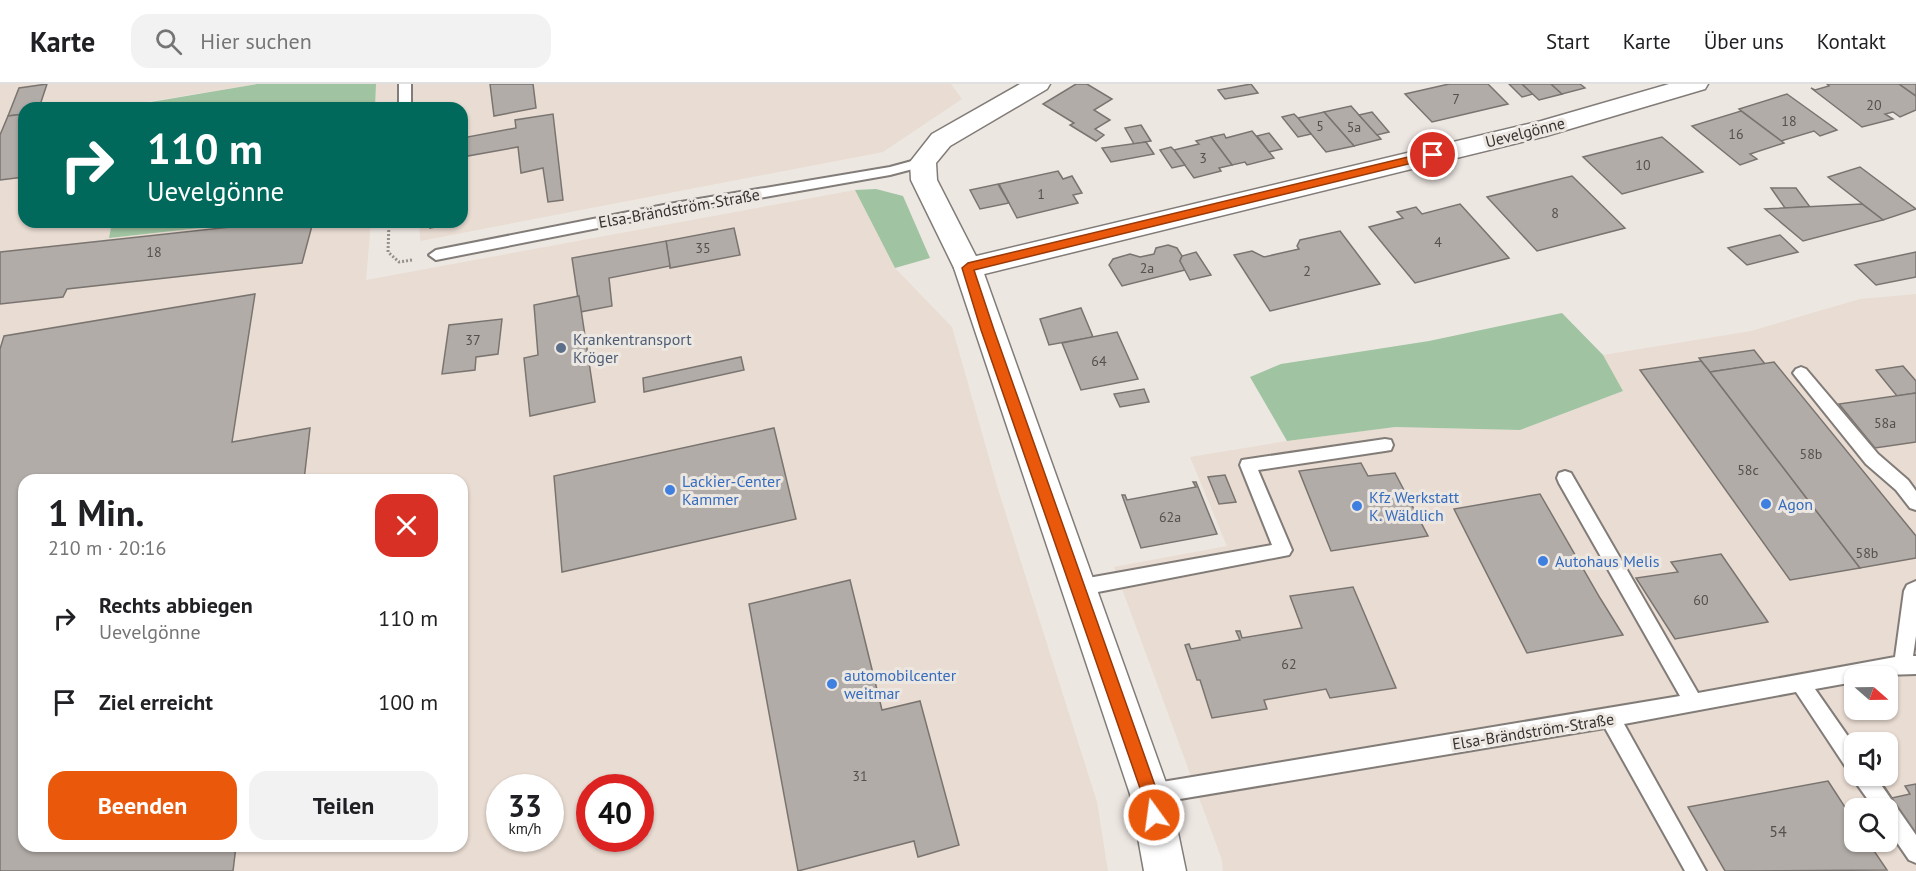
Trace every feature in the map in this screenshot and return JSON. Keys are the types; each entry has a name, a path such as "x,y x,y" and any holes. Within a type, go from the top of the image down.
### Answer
{"street":[{"path":"1038,84 941,140 923,162 924,180 968,268 1150,794 1165,871"},
{"name":"Uevelgönne","path":"968,268 1546,128 1696,84"}],"lane":[{"path":"405,84 405,102"},
{"name":"Elsa-Brändström-Straße","path":"436,255 669,208 890,171 923,162"},
{"path":"1801,373 1872,459 1902,485 1916,503"},
{"path":"1077,588 1283,550 1248,465 1385,445"},
{"path":"1565,478 1693,702"},
{"path":"1910,665 1913,591 1916,589"},
{"name":"Elsa-Brändström-Straße","path":"1150,794 1610,718 1800,682 1910,665"},
{"path":"1800,682 1844,747"},
{"path":"1610,718 1696,871"},
{"path":"1898,827 1916,853"}],"path":[{"path":"389,228 388,252 399,262"}],"shaded area":[{"path":"0,84 257,84 145,102 18,102 18,228 111,228 109,238 200,228 370,228 366,280 855,190 895,268 952,327 997,486 1097,802 1108,871 0,871"},
{"path":"376,84 951,84 962,99 883,152 420,241 419,228 468,228 468,102 375,102"},
{"path":"1916,294 1916,871 1223,871 1222,860 1114,567 1227,546 1190,457 1395,427 1520,430 1623,391 1603,355 1751,331 1860,299"}],"green space":[{"path":"257,84 376,84 375,102 151,102"},
{"path":"876,189 903,196 930,258 895,268 855,190"},
{"path":"111,228 200,228 109,238"},
{"path":"1562,313 1603,355 1623,391 1520,430 1395,427 1287,441 1250,377 1281,364 1429,341"}],"building":[{"path":"47,84 41,102 18,102 18,115 8,116 19,88"},
{"path":"490,84 533,84 536,108 494,116"},
{"path":"1076,84 1087,84 1112,99 1094,110 1110,120 1095,129 1104,135 1096,141 1070,125 1074,123 1043,104"},
{"path":"1251,84 1258,93 1225,99 1218,90"},
{"path":"1449,84 1488,84 1508,104 1432,122 1405,94"},
{"path":"1509,84 1522,84 1533,94 1522,97"},
{"path":"1522,84 1551,84 1562,94 1539,100"},
{"path":"1551,84 1580,84 1585,88 1562,94"},
{"path":"1827,84 1899,84 1916,96 1916,110 1900,117 1893,112 1885,114 1893,119 1862,127 1811,88 1815,90 1829,86"},
{"path":"1899,84 1916,84 1916,96"},
{"path":"1787,94 1837,130 1820,136 1814,131 1781,141 1739,109"},
{"path":"1351,106 1381,139 1354,146 1324,112"},
{"path":"1741,111 1784,143 1750,154 1757,159 1740,165 1692,126"},
{"path":"1324,112 1354,146 1326,152 1298,118"},
{"path":"1372,112 1389,132 1377,135 1359,115"},
{"path":"553,114 563,200 548,202 543,168 521,173 518,147 468,156 468,137 516,128 515,120"},
{"path":"1294,114 1311,134 1298,137 1282,117"},
{"path":"18,115 18,178 0,180 0,135 8,116"},
{"path":"1141,125 1151,141 1134,144 1125,128"},
{"path":"1252,131 1274,158 1247,165 1245,162 1232,165 1211,137 1224,134 1226,138"},
{"path":"1269,133 1282,149 1269,152 1257,136"},
{"path":"1211,137 1232,165 1219,168 1221,171 1194,178 1174,150 1199,144 1196,141"},
{"path":"1662,137 1703,172 1622,194 1583,157"},
{"path":"1146,142 1154,154 1111,162 1102,148"},
{"path":"1171,147 1185,165 1172,168 1160,150"},
{"path":"1860,167 1916,209 1883,220 1828,177"},
{"path":"1058,171 1063,179 1072,176 1082,193 1073,195 1078,203 1017,218 999,184"},
{"path":"1572,176 1625,228 1537,251 1487,197"},
{"path":"998,184 1009,203 980,209 970,190"},
{"path":"1771,188 1796,188 1810,207 1785,208"},
{"path":"1460,204 1509,258 1415,283 1369,227 1403,218 1397,212 1416,207 1422,214"},
{"path":"1862,204 1883,220 1803,241 1765,209"},
{"path":"222,228 311,228 302,263 67,289 63,297 0,304 0,252"},
{"path":"734,228 740,255 670,268 666,241"},
{"path":"1340,231 1380,284 1270,311 1234,255 1252,251 1264,257 1299,249 1297,246 1300,240"},
{"path":"1780,235 1798,252 1747,265 1728,248"},
{"path":"666,241 670,266 609,278 612,306 580,312 572,258"},
{"path":"1168,245 1177,248 1182,256 1180,261 1185,270 1122,286 1109,265 1113,259 1130,254 1140,257 1154,254 1156,248"},
{"path":"1196,252 1211,275 1190,280 1180,261 1182,256"},
{"path":"1916,252 1916,277 1876,285 1855,265"},
{"path":"255,294 232,442 310,428 305,474 18,474 18,852 235,852 233,871 0,871 0,349 4,336"},
{"path":"579,296 595,402 530,416 524,358 538,355 534,305"},
{"path":"1081,308 1093,337 1049,345 1040,319"},
{"path":"502,319 498,354 476,357 475,370 442,374 449,325"},
{"path":"1117,332 1138,379 1081,390 1062,343"},
{"path":"1754,350 1765,364 1710,372 1699,358"},
{"path":"741,357 744,370 644,392 643,378"},
{"path":"1701,361 1860,568 1790,580 1640,370"},
{"path":"1774,362 1916,536 1916,558 1860,568 1710,372"},
{"path":"1903,366 1916,381 1916,393 1897,396 1876,370"},
{"path":"1144,389 1149,402 1120,407 1114,394"},
{"path":"1916,393 1916,442 1875,448 1839,404"},
{"path":"774,428 796,519 562,572 554,476"},
{"path":"1361,463 1368,476 1395,473 1428,536 1331,551 1299,471"},
{"path":"1225,475 1236,502 1219,504 1208,477"},
{"path":"1193,482 1196,482 1217,534 1141,548 1122,495 1125,495 1127,500 1196,487"},
{"path":"1540,494 1623,635 1527,653 1454,509"},
{"path":"1721,554 1768,622 1675,639 1636,578 1678,572 1671,562"},
{"path":"850,580 882,710 920,701 959,845 918,857 914,841 798,871 749,604"},
{"path":"1353,587 1396,688 1330,698 1326,689 1264,700 1267,709 1212,718 1200,680 1197,680 1185,645 1189,644 1191,649 1240,640 1236,631 1240,631 1242,638 1302,628 1290,596"},
{"path":"1828,781 1844,806 1844,852 1875,852 1887,870 1725,871 1688,807"},
{"path":"1916,784 1916,838 1898,811 1898,798 1892,798 1910,794 1905,786"},
{"path":"1881,786 1884,786 1892,798 1889,798"}],"place":[{"name":"Krankentransport Kröger","path":"561,348"},
{"name":"Lackier-Center Kammer","path":"670,490"},
{"name":"Agon","path":"1766,504"},
{"name":"Kfz Werkstatt K. Wäldlich","path":"1357,506"},
{"name":"Autohaus Melis","path":"1543,561"},
{"name":"automobilcenter weitmar","path":"832,684"}],"route":[{"path":"1154,815 1150,794 987,330 968,268 1433,155"}]}
